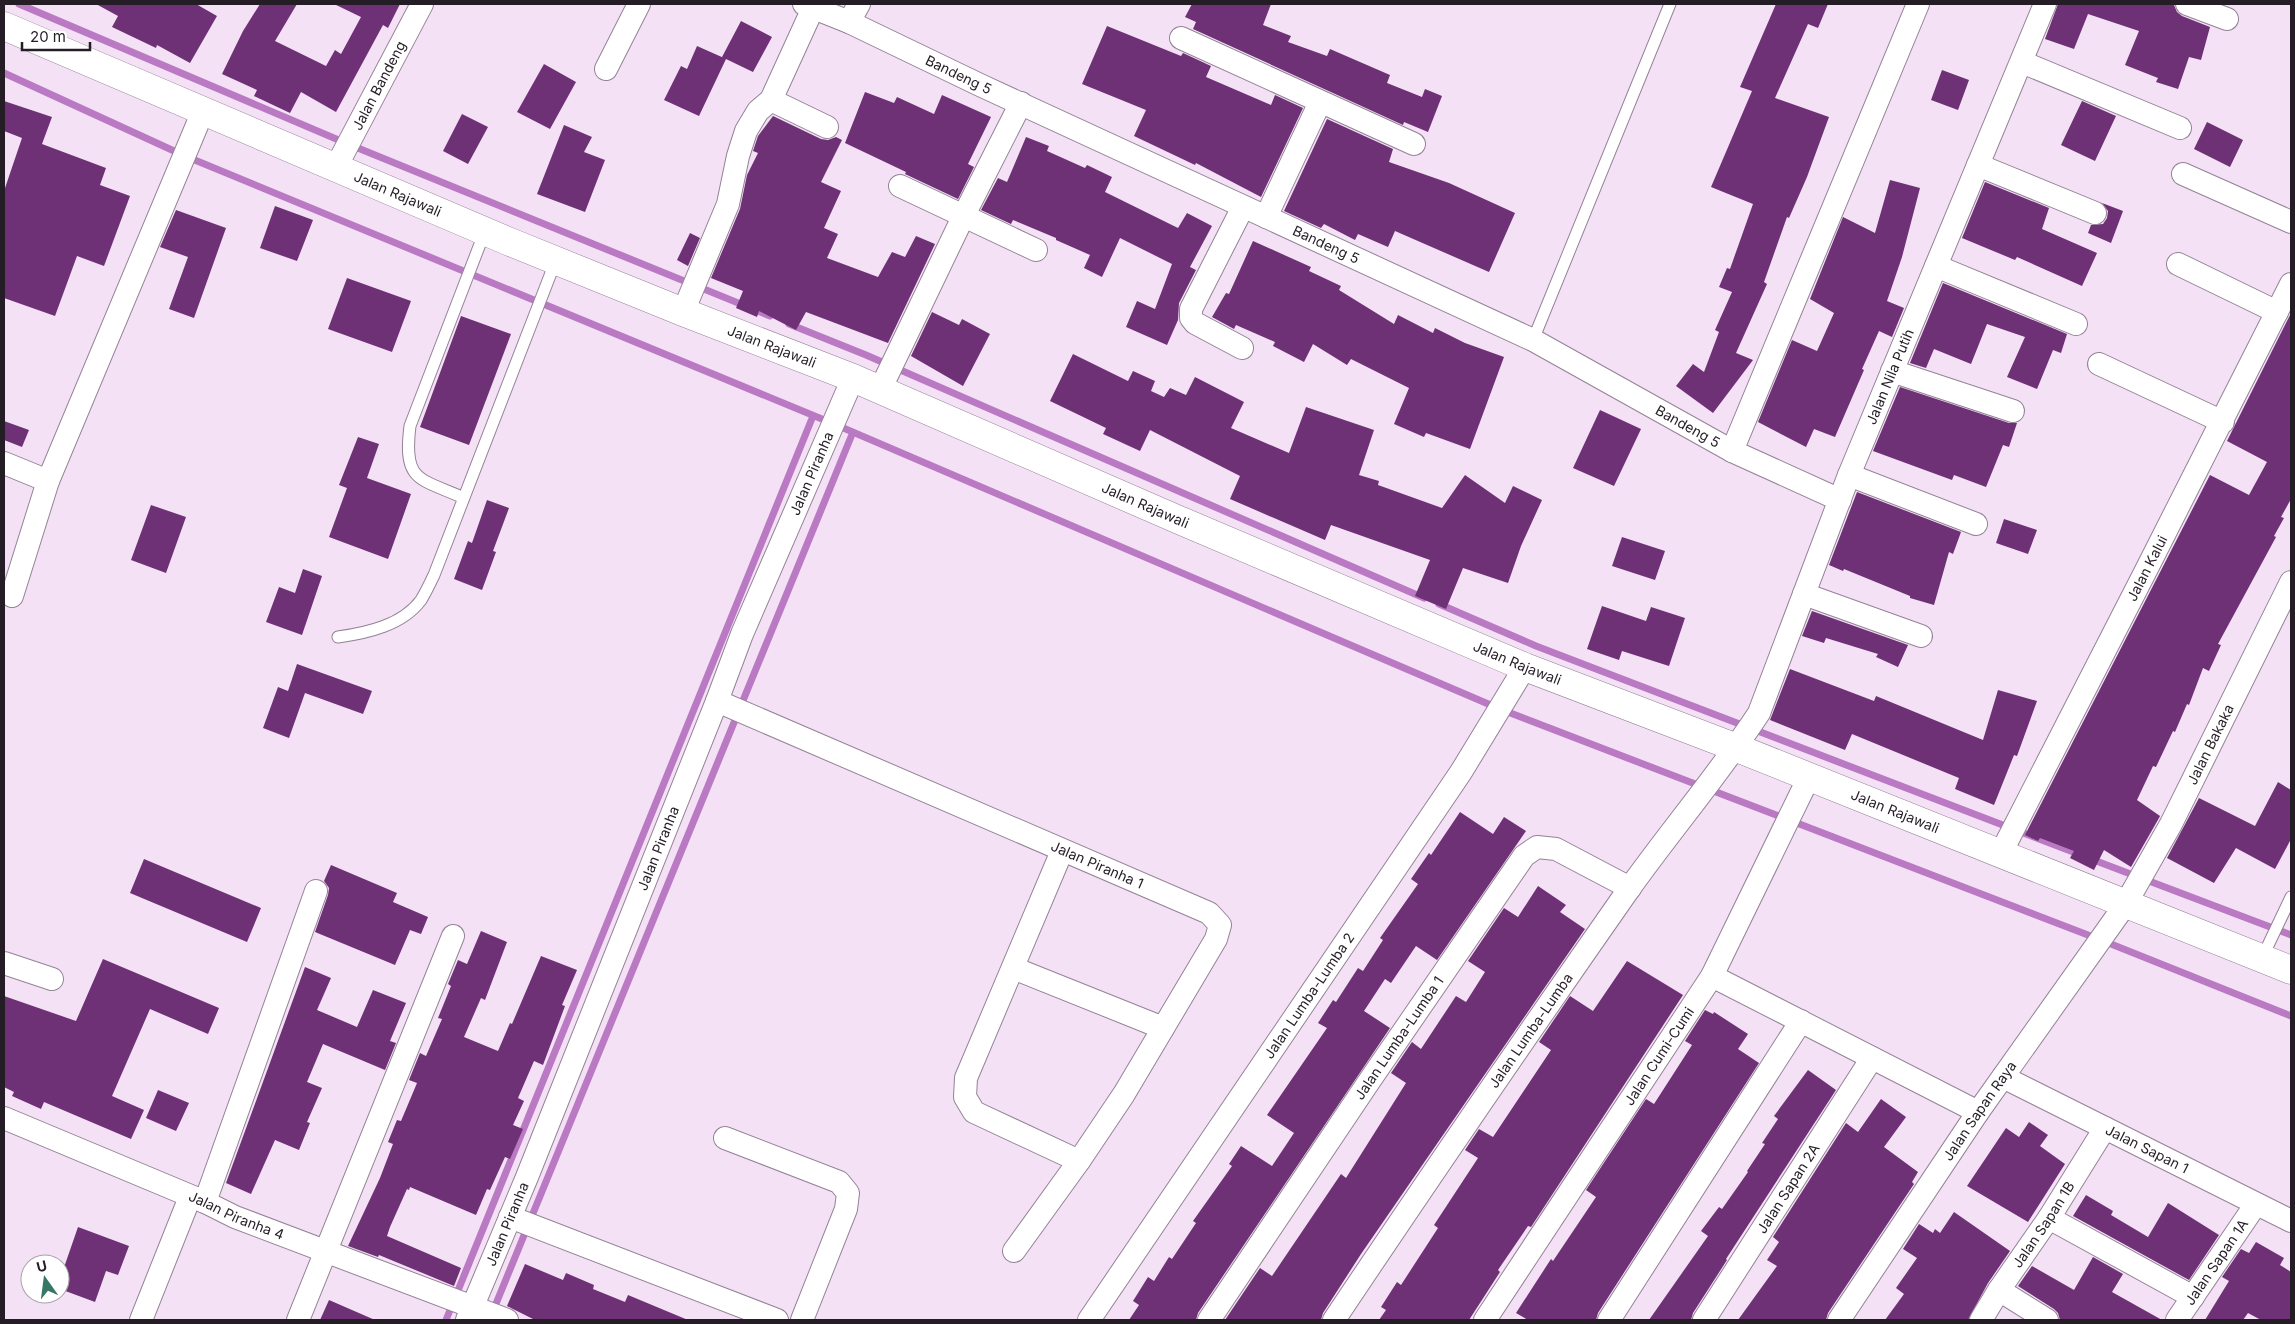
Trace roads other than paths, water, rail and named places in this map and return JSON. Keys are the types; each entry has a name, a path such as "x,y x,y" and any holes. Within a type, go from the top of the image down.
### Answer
{"main road":[{"name":"Jalan Rajawali","path":"4,26 485,231 683,312 854,378 1179,520 1525,666 1737,748 2001,853 2261,960 2291,970"}],"street":[{"name":"Jalan Bandeng","path":"336,167 422,4"},
{"path":"606,69 639,4"},
{"path":"1732,451 1918,4"},
{"name":"Jalan Nila Putih","path":"1737,748 1759,713 1850,475 2045,4"},
{"path":"2187,4 2227,19"},
{"path":"683,312 728,204 738,156 746,131 758,111 771,100 809,6"},
{"name":"Bandeng 5","path":"809,6 854,13 1021,103 1533,340 1732,451 1840,500"},
{"path":"1181,38 1414,144"},
{"path":"2022,62 2180,128"},
{"path":"771,100 827,127"},
{"path":"1266,217 1320,102"},
{"path":"880,390 964,215 1021,103"},
{"path":"12,596 48,481 203,111"},
{"path":"1978,165 2095,213"},
{"path":"2183,174 2291,222"},
{"path":"900,186 1036,250"},
{"path":"1242,348 1195,323 1191,318 1191,309 1243,206"},
{"path":"2178,264 2277,312"},
{"path":"1936,266 2076,324"},
{"name":"Jalan Kalui","path":"2001,853 2168,525 2223,422 2291,284"},
{"path":"2099,364 2223,422"},
{"path":"1892,371 2013,411"},
{"name":"Jalan Piranha","path":"469,1314 718,701 742,634 854,378"},
{"path":"4,463 48,481"},
{"path":"1850,475 1976,524"},
{"name":"Jalan Bakaka","path":"2126,905 2171,824 2291,582"},
{"path":"1804,594 1922,636"},
{"name":"Jalan Lumba-Lumba 2","path":"1089,1320 1462,772 1525,666"},
{"name":"Jalan Piranha 1","path":"718,701 1209,913 1220,925 1216,940 1124,1094 1079,1161 1014,1251"},
{"name":"Jalan Lumba-Lumba","path":"1334,1320 1427,1181 1630,888 1737,748"},
{"name":"Jalan Cumi-Cumi","path":"1485,1320 1712,976 1809,777"},
{"name":"Jalan Lumba-Lumba 1","path":"1209,1320 1370,1080 1524,856 1537,847 1556,850 1630,888"},
{"path":"1062,851 966,1078 964,1097 974,1112 1079,1161"},
{"path":"141,1320 197,1200 316,892"},
{"name":"Jalan Sapan Raya","path":"1839,1320 1978,1112 2126,905"},
{"path":"298,1320 453,936"},
{"path":"4,963 52,979"},
{"path":"1014,968 1163,1028"},
{"path":"1712,976 1978,1112"},
{"path":"1609,1320 1801,1021"},
{"name":"Jalan Sapan 2A","path":"1704,1320 1872,1058"},
{"name":"Jalan Sapan 1","path":"2003,1077 2291,1221"},
{"name":"Jalan Piranha 4","path":"4,1118 235,1217 326,1253 469,1314 507,1320"},
{"name":"Jalan Sapan 1B","path":"1980,1320 2049,1218 2105,1128"},
{"path":"725,1138 839,1182 848,1193 846,1209 802,1320"},
{"name":"Jalan Sapan 1A","path":"2177,1320 2256,1204"},
{"path":"510,1217 777,1320"},
{"path":"2049,1218 2193,1297"},
{"path":"1999,1290 2047,1320"}],"lane":[{"path":"1533,340 1670,4"},
{"path":"464,498 417,477 409,463 408,444 410,426 485,231"},
{"path":"338,638 366,633 400,618 421,600 434,576 556,260"},
{"path":"2261,960 2291,897"}],"waterway":[{"path":"19,4 348,144 770,316"},
{"path":"4,73 185,156 834,424 1500,709 2101,940 2291,1016"},
{"path":"789,324 866,355 1424,598"},
{"path":"446,1320 813,416"},
{"path":"493,1311 853,432"},
{"path":"1439,604 1536,646 2081,855"},
{"path":"2091,859 2291,935"}]}
